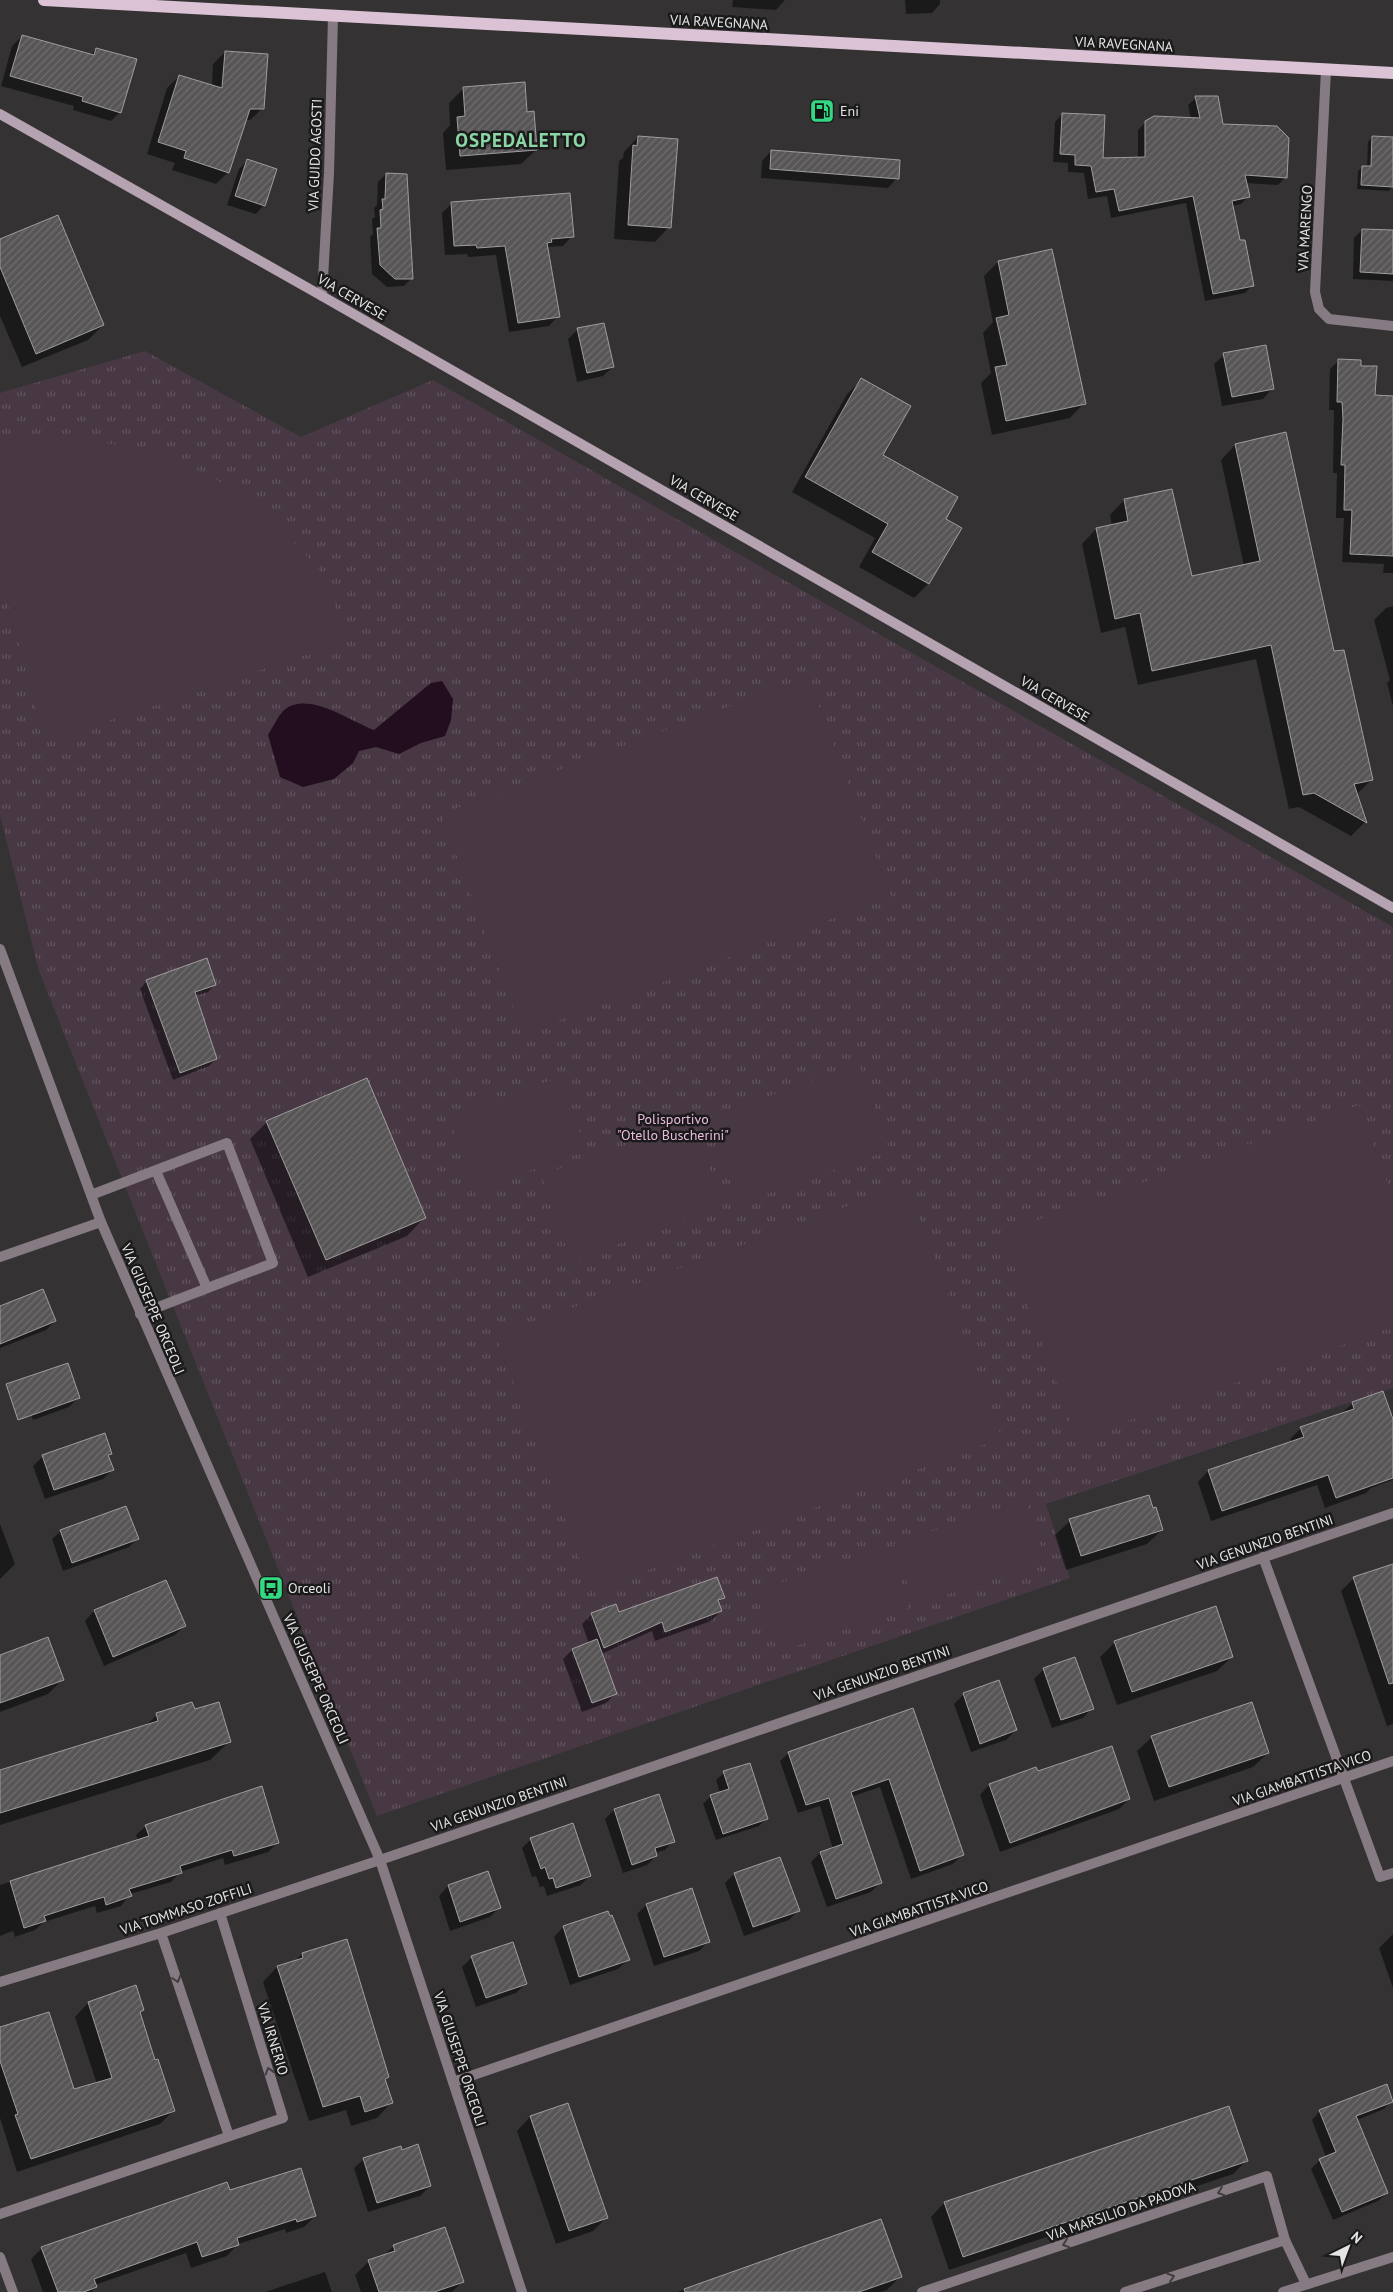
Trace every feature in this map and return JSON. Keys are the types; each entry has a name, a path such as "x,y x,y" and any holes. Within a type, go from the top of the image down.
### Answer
{"main road":[{"name":"VIA RAVEGNANA","path":"44,0 1393,73"},
{"name":"VIA CERVESE","path":"0,114 1393,908"}],"street":[{"name":"VIA GUIDO AGOSTI","path":"322,296 329,173 333,16"},
{"name":"VIA MARENGO","path":"1326,70 1316,292 1319,310 1329,319 1393,326"},
{"name":"VIA GIUSEPPE ORCEOLI","path":"0,949 101,1222 380,1860 522,2292"},
{"path":"91,1195 227,1144 273,1263 140,1314"},
{"path":"156,1170 207,1288"},
{"path":"0,1257 101,1222"},
{"name":"VIA GENUNZIO BENTINI","path":"380,1860 1393,1513"},
{"path":"1263,1558 1380,1877 1393,1873"},
{"name":"VIA GIAMBATTISTA VICO","path":"453,2082 1393,1761"},
{"name":"VIA TOMMASO ZOFFILI","path":"0,1982 161,1933 380,1860"},
{"name":"VIA IRNERIO","path":"0,2214 283,2118 220,1913"},
{"path":"161,1933 229,2136"},
{"name":"VIA MARSILIO DA PADOVA","path":"922,2292 1267,2176 1285,2240 1306,2284"},
{"path":"1125,2292 1285,2240"},
{"path":"0,2257 13,2292"},
{"path":"1283,2292 1393,2257"}],"green space":[{"name":"Polisportivo \"Otello Buscherini\"","path":"145,351 301,437 433,380 1393,927 1393,1388 1046,1504 1070,1578 377,1816 39,971 0,815 0,393"},
{"path":"22,441 83,441 121,445 162,453 215,479 264,511 317,567 351,640 45,742 0,574 0,448"},
{"path":"808,677 891,897 523,1034 441,814"},
{"path":"859,1064 890,1150 738,1204 708,1118"},
{"path":"561,1077 586,1151 474,1190 448,1115"},
{"path":"1359,1105 1393,1199 1393,1327 1077,1439 1002,1233"},
{"path":"693,1121 723,1207 571,1261 541,1175"},
{"path":"907,1184 1002,1438 592,1591 496,1336"},
{"path":"1026,1500 1046,1562 914,1605 894,1544"},
{"path":"889,1547 909,1608 778,1652 757,1590"}],"shaded area":[{"path":"442,681 453,699 451,720 445,736 421,743 399,754 376,747 359,751 353,763 334,779 303,787 280,777 268,735 283,711 293,705 304,703 316,705 341,714 374,730 431,683"}],"building":[{"path":"22,35 94,55 96,48 137,59 121,113 82,101 83,97 10,76"},
{"path":"225,51 268,54 264,109 250,109 229,173 184,158 186,151 158,142 179,75 222,88"},
{"path":"525,82 527,112 534,111 537,150 460,156 457,117 465,116 463,87"},
{"path":"1195,96 1218,96 1223,124 1277,126 1289,138 1287,178 1245,175 1250,197 1232,201 1240,240 1245,240 1254,286 1213,294 1193,196 1119,211 1114,189 1096,192 1091,166 1075,165 1075,155 1060,154 1062,113 1105,115 1103,158 1145,157 1145,121 1154,116 1200,118"},
{"path":"638,136 678,139 671,228 628,225 633,145 637,146"},
{"path":"1372,136 1393,137 1393,187 1361,185 1362,166 1371,166"},
{"path":"771,150 900,160 899,179 770,169"},
{"path":"247,159 277,169 265,206 235,196"},
{"path":"386,173 407,174 413,279 395,279 380,265 377,228 381,228 380,210 383,209 382,199 385,199"},
{"path":"570,193 574,237 551,239 552,242 547,243 560,317 518,323 505,246 477,248 476,245 454,246 451,202"},
{"path":"58,215 104,325 36,354 0,267 0,239"},
{"path":"1362,229 1393,230 1393,274 1360,272"},
{"path":"1052,249 1086,404 1006,421 995,367 1007,365 996,318 1009,315 998,261"},
{"path":"604,323 614,367 587,373 577,328"},
{"path":"1266,345 1274,389 1232,397 1223,353"},
{"path":"1338,359 1361,360 1361,366 1377,366 1375,395 1393,396 1393,556 1350,554 1352,510 1344,510 1345,465 1341,465 1343,419 1342,402 1337,402"},
{"path":"861,378 911,406 883,455 958,497 946,519 962,528 929,584 872,552 888,524 805,477"},
{"path":"1286,432 1334,651 1344,650 1373,780 1354,784 1367,823 1314,793 1303,795 1271,645 1152,671 1140,613 1115,619 1096,528 1128,521 1124,499 1172,489 1192,576 1260,561 1235,444"},
{"path":"207,958 216,985 195,992 217,1059 180,1073 146,980"},
{"path":"367,1078 426,1218 326,1260 266,1121"},
{"path":"43,1289 56,1321 0,1344 0,1306"},
{"path":"68,1363 80,1398 18,1420 6,1384"},
{"path":"1383,1391 1393,1419 1393,1478 1336,1498 1328,1475 1222,1511 1208,1470 1304,1437 1300,1427 1354,1409 1352,1402"},
{"path":"105,1433 112,1454 108,1455 114,1470 54,1490 42,1455"},
{"path":"1149,1495 1153,1508 1156,1507 1163,1530 1081,1556 1069,1519"},
{"path":"126,1506 139,1539 72,1563 60,1530"},
{"path":"1393,1564 1393,1683 1389,1684 1353,1577"},
{"path":"717,1577 725,1598 718,1600 722,1611 665,1632 662,1622 604,1648 591,1613 616,1604 619,1612"},
{"path":"166,1580 186,1626 113,1657 94,1610"},
{"path":"1216,1606 1233,1657 1132,1692 1114,1641"},
{"path":"48,1637 64,1680 0,1703 0,1655"},
{"path":"597,1639 617,1694 592,1703 572,1649"},
{"path":"1075,1657 1094,1709 1061,1720 1043,1668"},
{"path":"999,1680 1017,1730 980,1744 963,1693"},
{"path":"192,1702 195,1709 219,1702 231,1742 0,1813 0,1770 158,1721 156,1713"},
{"path":"1252,1702 1269,1753 1169,1787 1151,1736"},
{"path":"913,1708 964,1855 920,1871 889,1779 851,1792 882,1883 836,1899 820,1852 843,1844 829,1798 806,1805 788,1752"},
{"path":"1112,1746 1130,1799 1010,1843 989,1784 1036,1767 1038,1771"},
{"path":"750,1763 768,1819 723,1834 710,1795 729,1789 723,1771"},
{"path":"262,1786 279,1843 234,1856 232,1850 180,1866 182,1873 129,1889 132,1896 106,1905 104,1897 87,1902 44,1916 46,1921 24,1928 10,1881 149,1836 145,1825"},
{"path":"659,1794 675,1842 655,1848 657,1856 632,1865 614,1809"},
{"path":"573,1823 591,1876 556,1888 553,1878 549,1879 545,1867 541,1869 530,1838"},
{"path":"780,1857 800,1911 753,1927 734,1873"},
{"path":"488,1871 501,1908 460,1922 448,1885"},
{"path":"692,1888 710,1942 664,1957 646,1904"},
{"path":"608,1911 610,1916 612,1915 630,1960 579,1977 563,1926"},
{"path":"347,1939 389,2077 385,2079 393,2103 365,2112 360,2096 323,2107 277,1966 303,1958 302,1953"},
{"path":"513,1942 527,1984 486,1998 471,1956"},
{"path":"136,1985 144,2010 140,2012 155,2060 158,2059 175,2111 31,2159 15,2115 18,2114 0,2061 0,2027 49,2012 74,2089 112,2078 88,2002"},
{"path":"1387,2084 1393,2102 1356,2116 1388,2193 1342,2212 1319,2159 1336,2152 1319,2110"},
{"path":"568,2103 608,2218 569,2231 530,2116"},
{"path":"1229,2106 1248,2161 963,2257 944,2202"},
{"path":"418,2144 431,2186 377,2203 363,2158 401,2146 402,2150"},
{"path":"301,2168 316,2216 297,2222 296,2219 237,2238 239,2245 202,2257 197,2242 94,2279 97,2287 84,2292 58,2292 41,2247 227,2182 230,2190"},
{"path":"881,2219 902,2277 859,2292 685,2292 684,2289"},
{"path":"445,2227 464,2282 434,2292 379,2292 368,2260 395,2251 393,2245"}],"place":[{"name":"Eni","path":"822,111"},
{"name":"Orceoli","path":"271,1588"}],"district":[{"name":"OSPEDALETTO","path":"521,140"}]}
